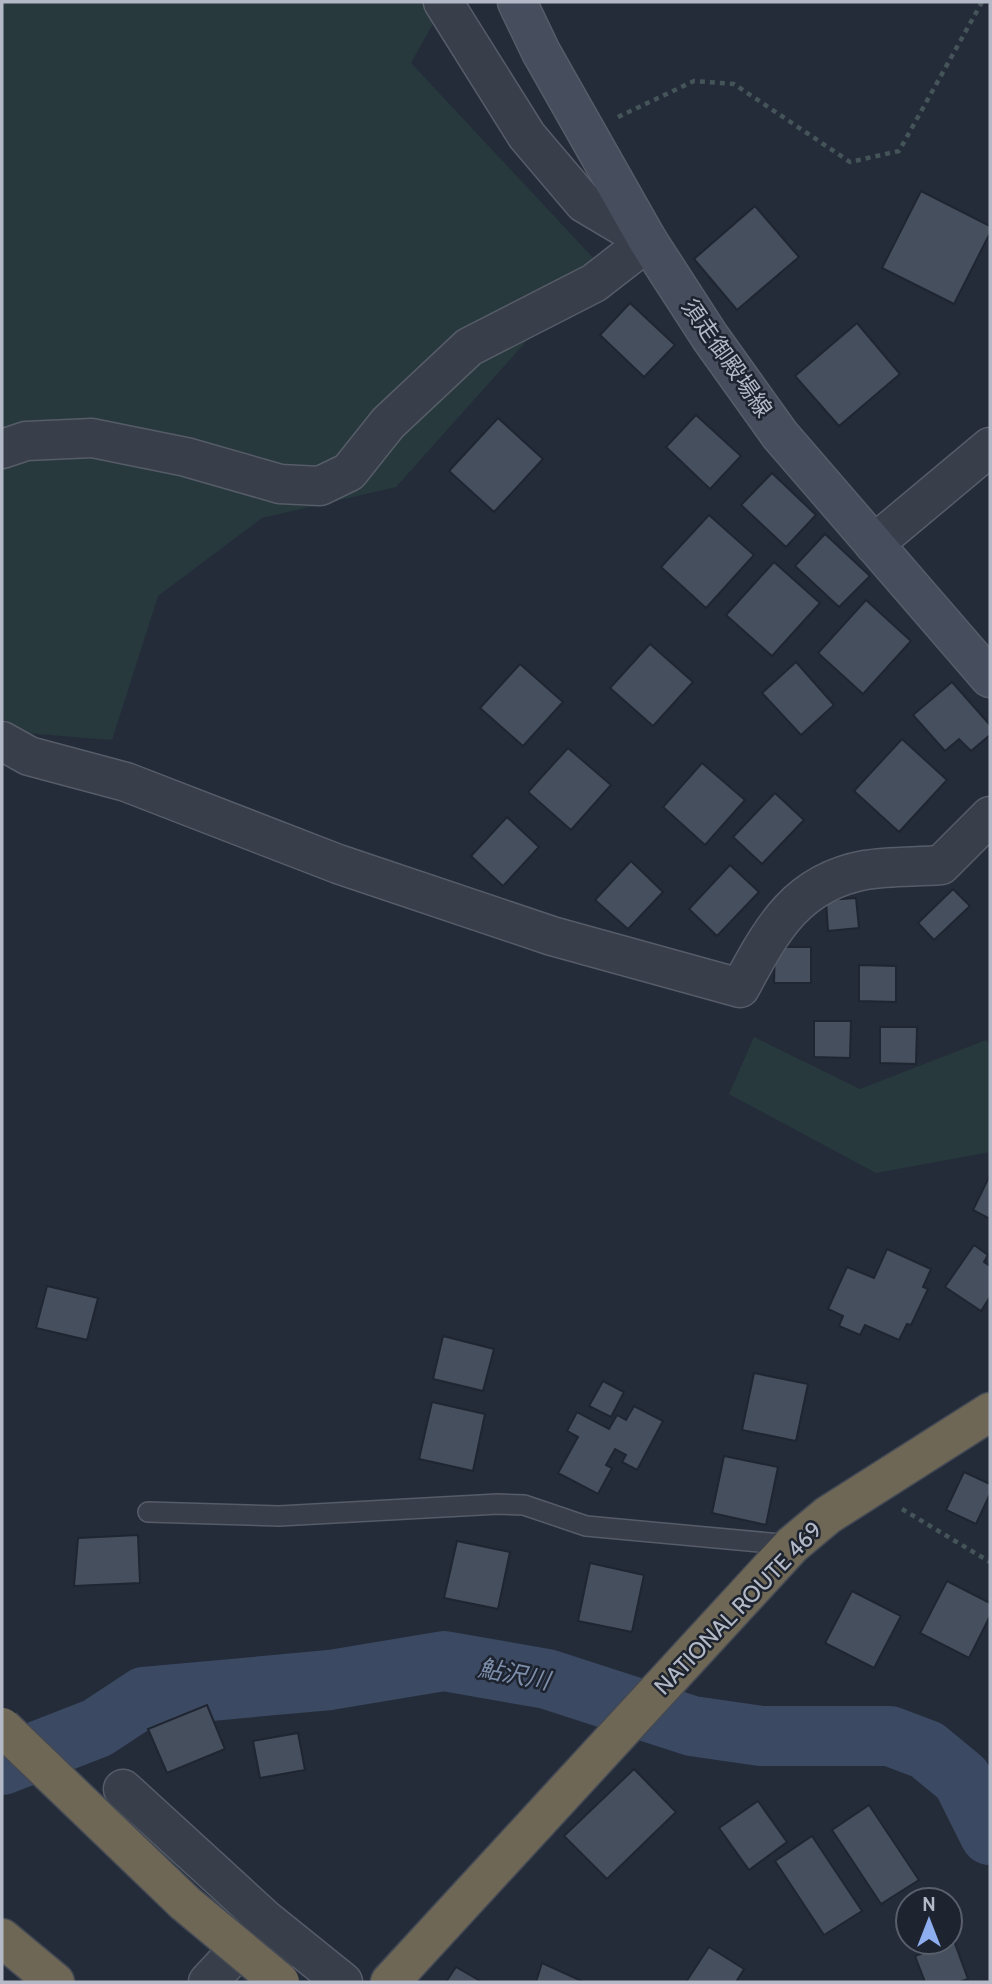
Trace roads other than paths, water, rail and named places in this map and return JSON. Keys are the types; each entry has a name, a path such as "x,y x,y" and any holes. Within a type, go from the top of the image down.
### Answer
{"highway":[{"name":"NATIONAL ROUTE 469","path":"390,1982 792,1545 828,1515 990,1412"},
{"path":"2,1727 185,1903 279,1982"},
{"path":"2,1938 55,1982"}],"main road":[{"name":"須走御殿場線","path":"517,2 648,241 710,337 780,435 990,678"}],"street":[{"path":"2,449 26,441 92,438 186,457 280,484 320,486 349,472 388,422 469,347 594,283 648,241 584,204 527,136 443,2"},
{"path":"873,544 990,447"},
{"path":"2,741 29,756 126,782 338,864 552,936 740,988 771,932 784,915 818,886 864,870 941,865 990,816"},
{"path":"123,1789 266,1920 343,1982"},
{"path":"208,1982 266,1920"}],"lane":[{"path":"148,1512 279,1516 498,1504 524,1505 586,1526 792,1545"}],"waterway":[{"name":"鮎沢川","path":"2,1765 97,1728 144,1697 330,1680 444,1661 547,1679 692,1726 761,1736 890,1736 927,1750 962,1779 990,1835"}]}
